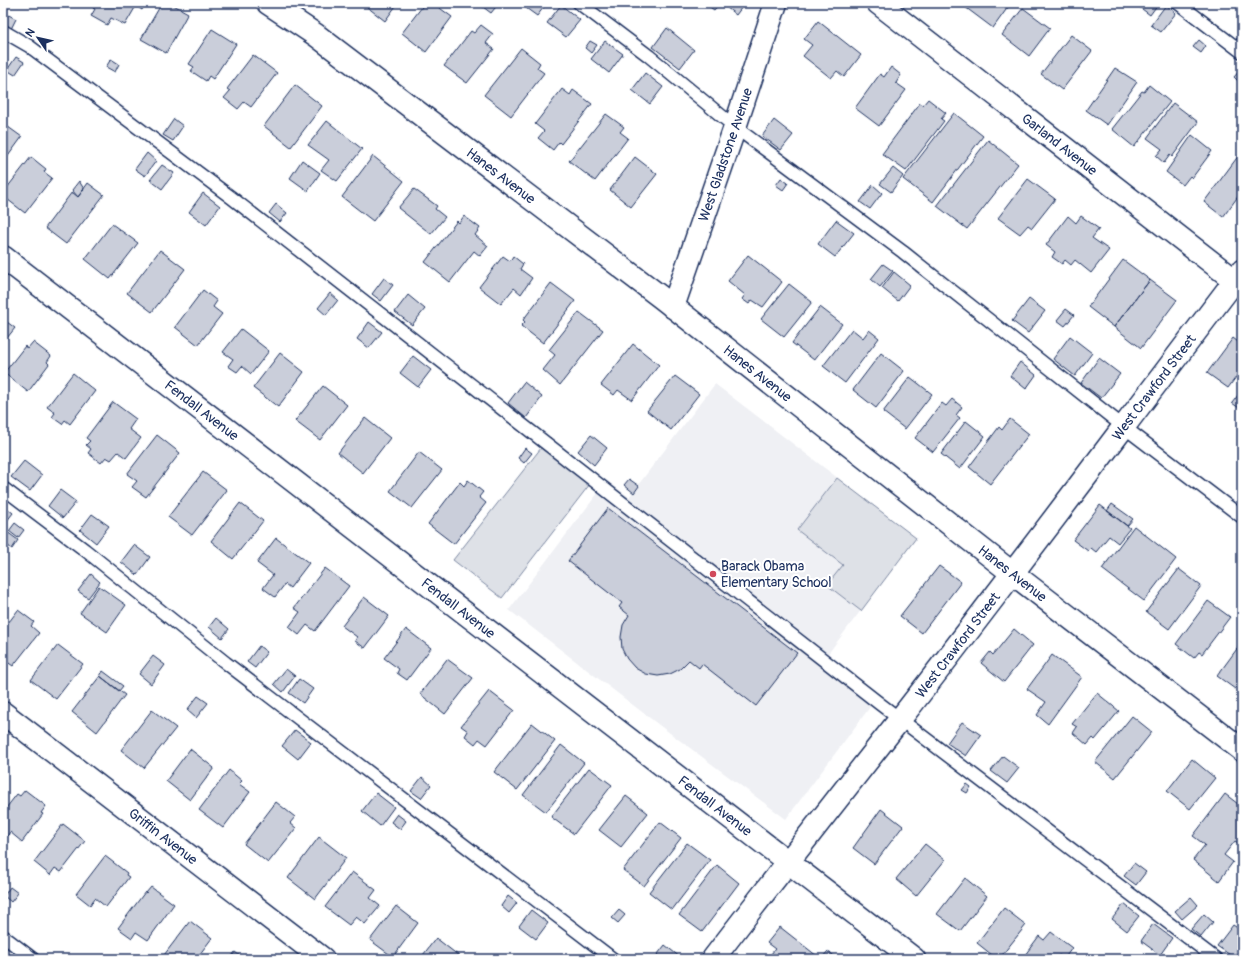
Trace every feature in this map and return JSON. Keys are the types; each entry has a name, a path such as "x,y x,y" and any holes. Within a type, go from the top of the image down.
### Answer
{"street":[{"name":"Hanes Avenue","path":"268,3 316,35 673,307 1012,573 1242,750"},
{"name":"West Gladstone Avenue","path":"673,307 735,128 776,3"},
{"name":"Garland Avenue","path":"878,3 1240,279"},
{"name":"Fendall Avenue","path":"3,257 914,959"},
{"name":"West Crawford Street","path":"713,959 1240,279"},
{"name":"Griffin Avenue","path":"3,713 323,959"}],"lane":[{"path":"580,3 649,56 735,128 903,252 1124,427 1242,517"},
{"path":"1178,3 1242,52"},
{"path":"3,31 30,46 232,198 900,719 1216,959"},
{"path":"3,488 85,550 226,663 613,959"},
{"path":"3,936 33,959"}],"shaded area":[{"name":"Barack Obama Elementary School","path":"715,384 916,538 827,655 879,695 786,819 659,725 509,610 607,481 629,497"},
{"path":"541,448 590,484 502,598 453,560"},
{"path":"837,478 916,538 861,611 827,585 843,565 797,530"}],"building":[{"path":"95,3 145,3 142,10 136,6 125,25 111,18 107,25 91,16 95,9 93,8"},
{"path":"162,3 170,3 188,13 166,53 141,39"},
{"path":"362,3 398,3 385,21"},
{"path":"425,3 433,3 452,17 426,52 402,33"},
{"path":"499,3 491,13 479,4"},
{"path":"519,3 547,3 537,16"},
{"path":"704,3 720,3 714,10"},
{"path":"721,3 745,3 736,15"},
{"path":"968,3 1011,3 993,28 965,7"},
{"path":"1134,3 1157,3 1158,4 1150,15"},
{"path":"561,5 580,20 566,37 547,23"},
{"path":"1166,5 1176,13 1161,32 1151,25"},
{"path":"1023,8 1050,28 1029,56 1002,35"},
{"path":"5,13 16,19 9,33 3,30 3,17"},
{"path":"818,21 861,55 844,77 837,71 831,78 803,56 812,45 804,39"},
{"path":"481,25 493,34 486,43 494,49 467,83 444,66 471,31 474,33"},
{"path":"667,28 694,50 680,68 653,47"},
{"path":"212,29 236,44 213,79 209,76 206,81 191,71 194,67 189,64"},
{"path":"1071,35 1092,51 1062,90 1041,74"},
{"path":"1199,40 1206,46 1201,53 1193,47"},
{"path":"590,41 597,45 591,53 585,48"},
{"path":"605,41 623,54 609,73 591,59"},
{"path":"521,48 540,63 537,68 544,73 511,116 484,95"},
{"path":"253,55 277,73 251,107 244,102 238,109 224,98 230,91 227,89"},
{"path":"16,57 24,62 15,75 7,70"},
{"path":"111,59 119,64 115,72 106,67"},
{"path":"891,67 901,75 896,83 906,90 879,126 855,108 880,74 884,77"},
{"path":"1115,68 1137,82 1107,125 1086,110"},
{"path":"1241,69 1242,79 1239,82 1234,77"},
{"path":"645,73 663,87 650,104 632,90"},
{"path":"295,85 322,106 291,147 264,126"},
{"path":"1149,85 1170,102 1134,147 1112,129 1142,91 1144,92"},
{"path":"562,89 570,95 573,90 592,104 561,144 559,142 553,150 538,138 544,131 535,124"},
{"path":"928,99 946,113 941,119 944,121 906,171 882,154 920,103 923,105"},
{"path":"1173,103 1198,122 1172,157 1170,155 1164,163 1156,156 1162,149 1147,138"},
{"path":"954,113 983,136 933,202 903,179"},
{"path":"606,114 624,127 620,132 628,138 595,181 569,161"},
{"path":"174,119 183,126 173,141 163,135"},
{"path":"774,120 793,135 781,150 762,136"},
{"path":"327,121 362,149 337,181 321,170 329,160 308,145"},
{"path":"4,124 22,137 3,163 3,126"},
{"path":"1192,135 1212,151 1192,178 1190,176 1183,185 1166,172"},
{"path":"988,140 1018,164 967,229 937,206"},
{"path":"1242,151 1242,191 1223,217 1204,202"},
{"path":"147,153 156,161 145,176 135,169"},
{"path":"373,156 404,181 373,221 342,197"},
{"path":"31,157 46,169 44,172 52,178 25,213 3,196 3,193"},
{"path":"635,157 657,174 631,207 610,190"},
{"path":"302,160 320,173 308,191 290,178"},
{"path":"162,165 174,173 162,189 150,180"},
{"path":"893,168 903,176 891,192 880,184"},
{"path":"781,178 788,183 783,190 776,185"},
{"path":"1028,179 1055,199 1032,228 1028,225 1020,234 998,218"},
{"path":"79,181 84,189 78,197 72,190"},
{"path":"88,183 104,195 66,244 45,228 72,192 78,197"},
{"path":"873,185 882,193 870,209 860,202"},
{"path":"414,189 437,206 435,209 445,217 431,234 398,208"},
{"path":"203,193 220,206 206,225 189,212"},
{"path":"276,204 287,213 280,222 269,213"},
{"path":"464,216 480,228 475,235 488,246 480,256 474,251 450,282 425,262 457,221 459,223"},
{"path":"1068,216 1076,223 1081,216 1099,229 1092,238 1109,250 1091,273 1075,260 1071,265 1065,260 1062,264 1052,257 1055,252 1046,245"},
{"path":"836,220 854,233 835,257 818,244"},
{"path":"112,224 138,243 110,279 85,259"},
{"path":"160,250 185,269 152,312 127,293"},
{"path":"748,255 782,282 763,307 752,300 749,304 742,299 745,295 728,281"},
{"path":"503,256 510,261 513,256 523,264 520,269 532,278 521,294 514,288 501,304 479,287"},
{"path":"1123,260 1150,280 1114,327 1088,307"},
{"path":"883,264 893,271 880,287 871,279"},
{"path":"894,272 910,285 898,301 882,288"},
{"path":"384,278 393,285 381,301 372,294"},
{"path":"1150,280 1177,300 1141,348 1114,327"},
{"path":"551,283 575,301 543,343 521,326 525,322 523,320"},
{"path":"789,284 812,302 784,337 761,319"},
{"path":"203,290 217,301 213,307 222,314 198,345 175,327"},
{"path":"330,293 338,300 326,315 318,308"},
{"path":"408,295 425,309 412,325 395,312"},
{"path":"1029,299 1045,311 1028,333 1012,321"},
{"path":"820,307 842,324 814,360 792,343"},
{"path":"1066,309 1074,315 1065,326 1057,320"},
{"path":"579,312 603,330 560,385 543,370 555,355 549,350"},
{"path":"3,319 15,328 3,343"},
{"path":"369,322 382,332 369,348 357,339"},
{"path":"241,329 269,351 251,374 242,366 237,372 228,366 233,359 223,352"},
{"path":"852,329 863,338 869,330 879,338 845,383 823,366"},
{"path":"1070,336 1092,353 1075,376 1053,359"},
{"path":"1233,338 1242,345 1242,369 1228,388 1207,373"},
{"path":"33,342 51,356 47,362 49,364 28,392 4,373 25,346 27,349"},
{"path":"633,344 659,365 632,400 618,390 614,395 601,385"},
{"path":"280,353 304,372 278,407 253,388"},
{"path":"881,353 904,371 876,408 853,390"},
{"path":"413,356 431,370 418,387 400,373"},
{"path":"1099,358 1120,374 1101,398 1081,383"},
{"path":"1020,362 1036,375 1026,389 1010,376"},
{"path":"73,373 95,391 70,424 65,420 62,424 52,417 55,413 47,407"},
{"path":"675,376 699,394 671,430 647,411"},
{"path":"910,377 932,394 905,429 883,412"},
{"path":"524,382 542,397 526,418 508,403"},
{"path":"323,386 347,405 320,440 295,421"},
{"path":"1242,390 1242,410 1232,403"},
{"path":"952,399 962,407 956,415 960,418 933,452 915,438 942,403 946,406"},
{"path":"113,402 136,419 129,429 141,438 126,458 118,452 111,460 106,457 101,463 88,453 91,449 86,445 90,441 86,438"},
{"path":"365,418 390,438 363,473 338,453"},
{"path":"1010,419 1029,434 990,484 969,467 999,427 1002,430"},
{"path":"966,421 985,436 960,469 941,454"},
{"path":"157,435 180,453 146,497 132,487 137,481 127,474"},
{"path":"591,435 607,448 594,465 578,451"},
{"path":"525,448 532,453 524,463 518,458"},
{"path":"419,452 442,470 412,508 390,491"},
{"path":"24,461 42,475 30,491 11,477"},
{"path":"203,472 227,490 192,535 168,517"},
{"path":"629,479 639,486 634,493 624,485"},
{"path":"468,480 483,492 479,497 486,503 454,544 428,524 460,482 464,486"},
{"path":"60,490 76,502 63,518 48,506"},
{"path":"240,503 263,521 233,559 211,541"},
{"path":"1112,504 1133,519 1127,526 1107,511"},
{"path":"3,505 13,513 3,526"},
{"path":"1100,505 1130,528 1118,543 1109,536 1096,552 1091,548 1088,551 1073,540"},
{"path":"608,508 797,653 756,706 702,664 699,668 689,660 680,669 670,674 658,676 646,674 635,668 627,659 622,649 621,637 623,625 629,615 619,607 622,603 568,561"},
{"path":"92,514 109,526 96,543 80,530"},
{"path":"15,523 24,530 18,538 9,531"},
{"path":"1134,526 1176,559 1144,601 1102,569"},
{"path":"7,532 18,540 12,549 3,542 3,538"},
{"path":"276,538 309,563 290,588 285,584 275,597 263,588 273,575 257,563"},
{"path":"134,545 150,557 137,575 121,562"},
{"path":"939,566 961,582 922,633 900,616"},
{"path":"325,568 349,586 315,631 307,625 299,635 289,627 300,612 294,608"},
{"path":"1179,569 1201,586 1169,629 1146,612"},
{"path":"91,574 100,582 88,598 78,591"},
{"path":"99,586 126,605 107,632 80,613"},
{"path":"364,597 389,616 365,648 355,641 357,637 342,626"},
{"path":"1208,601 1230,617 1202,654 1199,652 1194,658 1176,644"},
{"path":"18,610 34,622 31,626 39,633 13,666 3,659 3,630"},
{"path":"216,618 229,629 222,638 209,627"},
{"path":"406,629 431,648 407,680 397,673 399,669 384,658"},
{"path":"1014,629 1033,645 1004,682 981,663 990,652 993,655"},
{"path":"1242,642 1242,680 1235,689 1217,676"},
{"path":"58,645 83,664 56,699 31,680"},
{"path":"259,646 267,652 255,668 247,662"},
{"path":"1052,655 1082,677 1048,724 1037,715 1046,702 1027,689"},
{"path":"153,656 165,665 151,684 139,674"},
{"path":"447,659 473,678 445,714 420,694"},
{"path":"286,669 295,676 283,692 274,684"},
{"path":"103,671 123,686 119,691 100,676"},
{"path":"100,676 125,695 97,732 72,712"},
{"path":"299,679 313,689 303,703 289,693"},
{"path":"489,691 514,710 487,745 479,739 475,744 465,736 468,731 461,726"},
{"path":"1097,693 1119,711 1095,740 1093,738 1087,745 1073,733 1077,727 1072,724"},
{"path":"198,696 208,703 196,718 187,710"},
{"path":"152,710 176,728 144,768 121,750"},
{"path":"1132,716 1152,732 1115,778 1095,762"},
{"path":"962,722 981,735 966,756 947,743"},
{"path":"532,723 555,741 517,790 494,772"},
{"path":"295,730 311,742 298,759 282,746"},
{"path":"561,745 584,763 546,812 523,795"},
{"path":"190,749 214,768 190,800 166,781"},
{"path":"1003,756 1019,768 1007,783 991,771"},
{"path":"1192,759 1215,778 1190,809 1167,791"},
{"path":"589,768 612,785 574,834 551,817"},
{"path":"229,770 242,781 239,784 250,792 223,828 199,810"},
{"path":"422,777 431,785 421,798 411,791"},
{"path":"967,784 971,787 967,793 962,790"},
{"path":"25,790 46,806 41,813 43,814 22,842 10,832 5,839 3,838 3,812 17,794 20,796"},
{"path":"376,793 394,807 380,826 362,811"},
{"path":"1225,794 1242,807 1242,838 1238,843 1235,841 1224,855 1233,862 1219,881 1193,860 1205,845 1193,836"},
{"path":"626,796 648,813 621,847 599,830"},
{"path":"276,802 295,817 290,823 296,828 268,863 244,844"},
{"path":"881,809 903,826 874,864 853,848"},
{"path":"397,814 406,821 400,829 391,822"},
{"path":"660,822 681,838 644,886 623,870"},
{"path":"63,824 85,841 61,872 55,868 50,875 34,862"},
{"path":"319,837 346,858 315,899 288,878"},
{"path":"687,843 710,860 672,910 649,892"},
{"path":"925,844 945,860 916,896 896,879"},
{"path":"105,856 127,873 126,875 129,877 106,907 95,898 90,905 76,894"},
{"path":"1134,863 1146,872 1136,885 1124,876"},
{"path":"717,865 739,883 702,932 679,915"},
{"path":"352,872 376,890 370,898 380,906 365,924 356,917 349,925 325,907"},
{"path":"965,878 987,896 960,931 937,914"},
{"path":"10,887 18,893 11,902 4,896"},
{"path":"151,887 174,904 148,940 136,932 132,938 118,928 145,892 146,893"},
{"path":"508,896 517,903 509,913 501,906"},
{"path":"1191,897 1198,905 1182,919 1175,911"},
{"path":"1124,904 1139,916 1127,931 1112,919"},
{"path":"396,906 418,923 393,957 370,940"},
{"path":"1004,908 1026,925 999,959 997,959 977,943"},
{"path":"531,910 548,923 536,939 519,926"},
{"path":"619,910 625,915 618,923 612,918"},
{"path":"1204,914 1213,922 1201,937 1191,929"},
{"path":"190,921 212,938 196,959 161,959"},
{"path":"1153,924 1172,938 1160,955 1141,941"},
{"path":"1233,925 1242,931 1242,951 1236,959 1217,946"},
{"path":"780,927 817,956 815,959 767,959 775,949 767,943"},
{"path":"1051,932 1072,948 1064,959 1059,955 1056,959 1022,959 1039,936 1044,940"},
{"path":"436,938 459,956 457,959 420,959"},
{"path":"665,945 681,958 654,959"},
{"path":"828,951 838,959 821,959"},
{"path":"235,952 244,959 230,959"}],"place":[{"name":"Barack Obama Elementary School","path":"713,574"}]}
